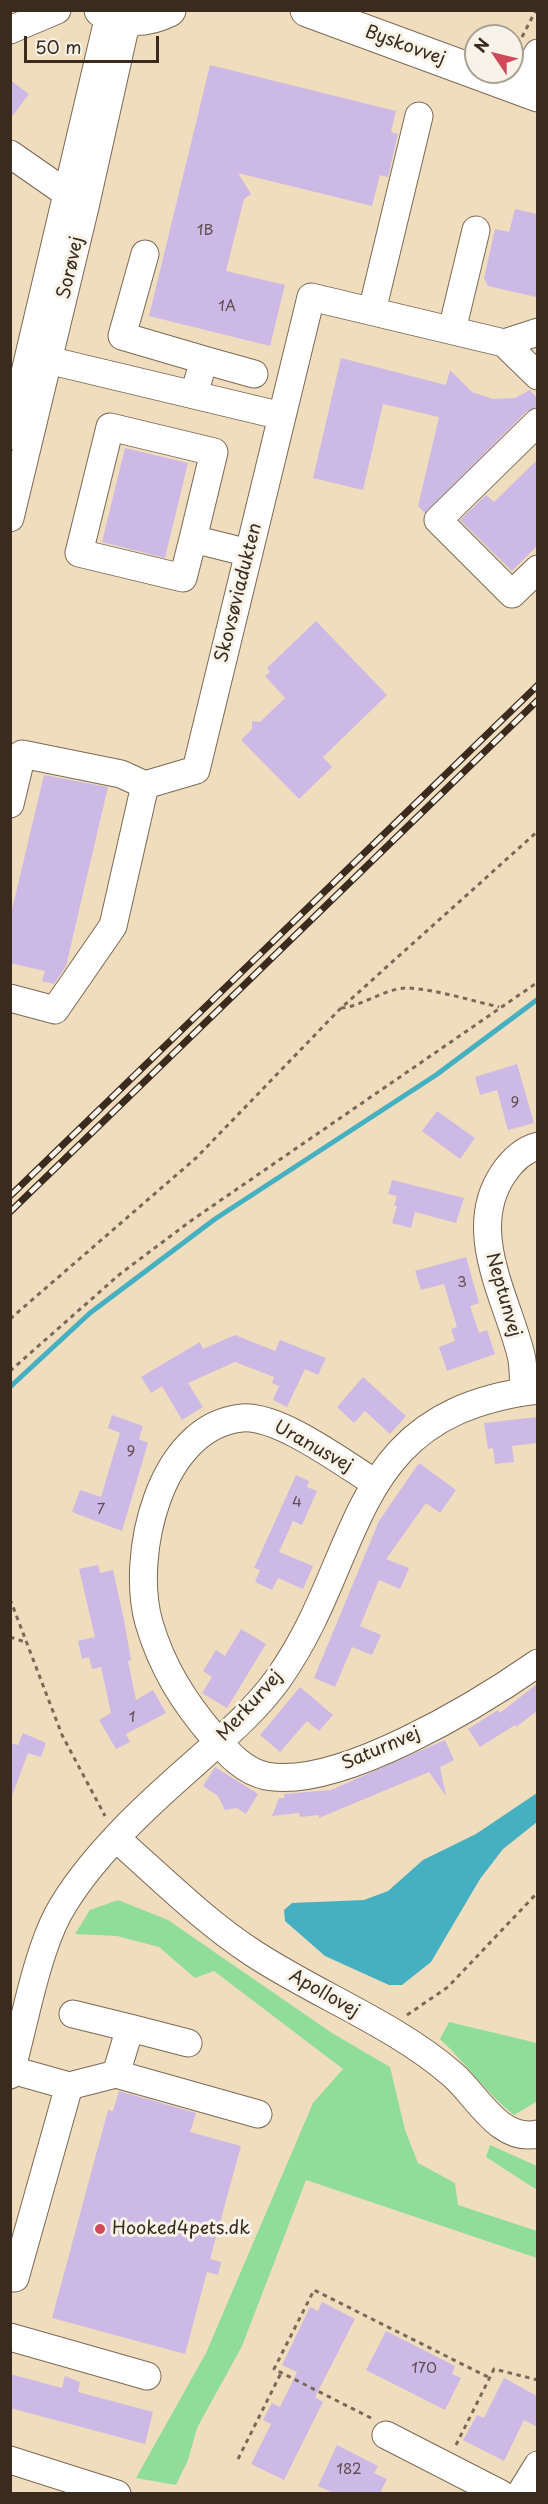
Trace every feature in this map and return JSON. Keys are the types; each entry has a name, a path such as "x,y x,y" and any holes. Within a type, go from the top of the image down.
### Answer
{"main road":[{"path":"114,15 150,18 169,10"},
{"name":"Byskovvej","path":"306,10 528,92"}],"street":[{"path":"10,28 29,10"},
{"path":"10,28 57,10"},
{"name":"Sorøvej","path":"11,512 39,358 77,201 114,15"},
{"path":"528,92 537,53"},
{"path":"372,310 419,116"},
{"path":"10,154 77,201"},
{"path":"452,330 476,230"},
{"path":"145,254 122,336 254,374"},
{"name":"Skovsøviadukten","path":"145,785 196,770 311,297 504,343"},
{"path":"537,332 504,343 537,376"},
{"path":"39,358 282,416"},
{"name":"Sorøvej","path":"10,436 39,358"},
{"path":"194,394 204,360"},
{"path":"537,422 438,520 512,594 537,569"},
{"path":"110,427 214,452 192,539 183,578 79,553 110,427"},
{"path":"192,539 249,553"},
{"path":"10,804 22,754 121,774 145,785 113,926 55,1010 10,998"},
{"name":"Neptunvej","path":"531,1391 490,1258 487,1220 494,1188 509,1165 530,1148 537,1146"},
{"name":"Merkurvej","path":"11,2072 45,1947 58,1915 78,1883 117,1839 166,1788 258,1704 294,1655 358,1513 375,1482 418,1435 447,1415 476,1403 531,1391"},
{"name":"Uranusvej","path":"218,1742 188,1707 163,1666 148,1620 144,1585 145,1547 159,1496 184,1449 206,1430 225,1421 259,1419 299,1436 375,1482"},
{"name":"Saturnvej","path":"218,1742 243,1766 267,1776 296,1778 345,1767 453,1718 537,1663"},
{"name":"Apollovej","path":"117,1839 215,1926 254,1954 386,2030 444,2067 463,2083 502,2126 513,2132 537,2134"},
{"path":"73,2014 188,2043"},
{"path":"116,2074 130,2028"},
{"path":"11,2072 69,2086 116,2074 258,2114"},
{"path":"10,2277 15,2278 69,2086"},
{"path":"10,2337 147,2376"},
{"path":"386,2434 501,2493"},
{"path":"10,2460 117,2493"},
{"path":"520,2493 537,2465"}],"path":[{"path":"10,1319 196,1158 341,1008 537,831"},
{"path":"10,1371 120,1274 192,1220 537,982"},
{"path":"341,1008 351,1007 392,991 408,988 499,1007"},
{"path":"10,1599 62,1735 117,1839"},
{"path":"10,1637 25,1642"},
{"path":"386,2030 448,1987 537,1892"},
{"path":"386,2434 384,2425 274,2370 314,2290 490,2378"},
{"path":"446,2466 494,2369 537,2380"},
{"path":"238,2459 281,2373"}],"green space":[{"path":"118,1900 168,1920 332,2033 390,2067 405,2130 418,2163 455,2183 458,2205 537,2231 537,2258 306,2180 242,2346 197,2428 188,2460 176,2485 136,2478 206,2353 313,2103 343,2069 214,1971 195,1978 159,1947 117,1936 75,1934 90,1910"},
{"path":"449,2022 537,2043 536,2102 514,2115 504,2107 440,2039"},
{"path":"490,2145 537,2166 537,2190 486,2157"}],"water":[{"path":"537,1793 537,1822 503,1849 480,1879 431,1962 402,1985 389,1985 325,1956 285,1921 284,1910 292,1903 364,1900 388,1891 423,1860 476,1834"}],"building":[{"path":"210,65 396,111 391,132 398,134 388,177 380,175 372,206 238,173 251,194 244,199 226,271 285,285 270,346 149,316"},
{"path":"10,80 29,94 10,119"},
{"path":"515,209 537,214 536,297 488,286 484,278 495,229 509,232"},
{"path":"341,358 446,385 450,370 472,392 493,399 515,398 530,390 537,398 537,407 527,411 425,513 418,506 439,417 383,404 363,490 313,478"},
{"path":"125,448 188,463 165,558 102,542"},
{"path":"537,460 537,546 512,571 460,520 486,495 494,502"},
{"path":"316,621 387,695 323,757 332,767 299,799 241,740 252,729 252,721 260,722 285,698 265,676 270,672 267,668"},
{"path":"44,775 108,787 66,966 54,984 42,981 45,971 10,963 10,918"},
{"path":"517,1064 534,1123 508,1130 497,1090 480,1095 475,1077"},
{"path":"437,1111 475,1138 460,1159 422,1131"},
{"path":"392,1180 464,1198 456,1223 415,1212 411,1228 392,1223 397,1206 394,1206 397,1196 388,1194"},
{"path":"466,1257 479,1303 470,1306 479,1333 487,1330 495,1354 447,1371 439,1347 455,1341 451,1329 457,1327 444,1284 421,1290 415,1271"},
{"path":"235,1335 275,1351 280,1340 326,1358 318,1375 305,1369 287,1407 273,1400 279,1386 272,1383 274,1377 235,1362 188,1383 203,1407 182,1420 162,1386 151,1393 141,1377 200,1342 203,1349"},
{"path":"363,1377 406,1416 390,1434 365,1411 354,1423 337,1407"},
{"path":"112,1415 143,1426 139,1439 148,1443 122,1531 72,1512 80,1490 101,1497 120,1433 108,1428"},
{"path":"537,1417 537,1443 512,1446 514,1462 495,1464 493,1448 488,1449 484,1423"},
{"path":"419,1463 456,1490 440,1513 426,1503 386,1559 409,1568 400,1589 379,1580 360,1626 381,1635 372,1655 352,1647 335,1687 314,1678 379,1521"},
{"path":"296,1475 309,1481 307,1487 317,1491 302,1525 293,1521 279,1552 313,1566 303,1589 278,1578 272,1590 255,1582 260,1570 254,1568"},
{"path":"98,1565 100,1573 113,1570 124,1620 131,1660 128,1661 136,1700 153,1690 166,1713 126,1734 130,1742 116,1749 99,1720 111,1713 101,1667 92,1669 89,1657 82,1659 78,1641 95,1637 79,1569"},
{"path":"241,1629 266,1644 227,1708 202,1693 212,1677 203,1671 216,1650 225,1656"},
{"path":"537,1684 537,1711 516,1727 515,1725 480,1747 468,1729 498,1710 500,1713"},
{"path":"300,1687 333,1715 319,1731 307,1721 280,1752 260,1735"},
{"path":"23,1733 46,1743 41,1757 28,1753 12,1796 10,1743 18,1745"},
{"path":"445,1740 454,1760 440,1767 446,1796 429,1772 319,1818 319,1815 300,1817 299,1813 272,1816 279,1798 285,1798 284,1794 331,1790"},
{"path":"215,1767 258,1794 246,1814 237,1808 225,1810 218,1796 203,1786"},
{"path":"119,2091 196,2113 190,2132 241,2146 210,2259 221,2262 218,2275 207,2272 185,2354 52,2318 108,2110 113,2111"},
{"path":"322,2302 355,2319 315,2397 323,2402 284,2480 251,2464 271,2424 263,2420 272,2403 280,2407 297,2372 282,2365 310,2307 318,2311"},
{"path":"386,2331 455,2366 452,2374 461,2378 445,2410 366,2370"},
{"path":"10,2374 62,2388 65,2376 80,2382 78,2392 153,2412 145,2444 10,2408"},
{"path":"504,2378 537,2396 537,2427 524,2420 504,2461 463,2440 477,2415 484,2418"},
{"path":"337,2445 378,2466 374,2473 387,2479 380,2493 334,2493 318,2486"}],"waterway":[{"path":"10,1387 90,1313 215,1219 436,1075 538,999"}],"railway":[{"path":"10,1196 538,685"},
{"path":"10,1212 538,700"}],"place":[{"name":"Hooked4pets.dk","path":"100,2229"}]}
